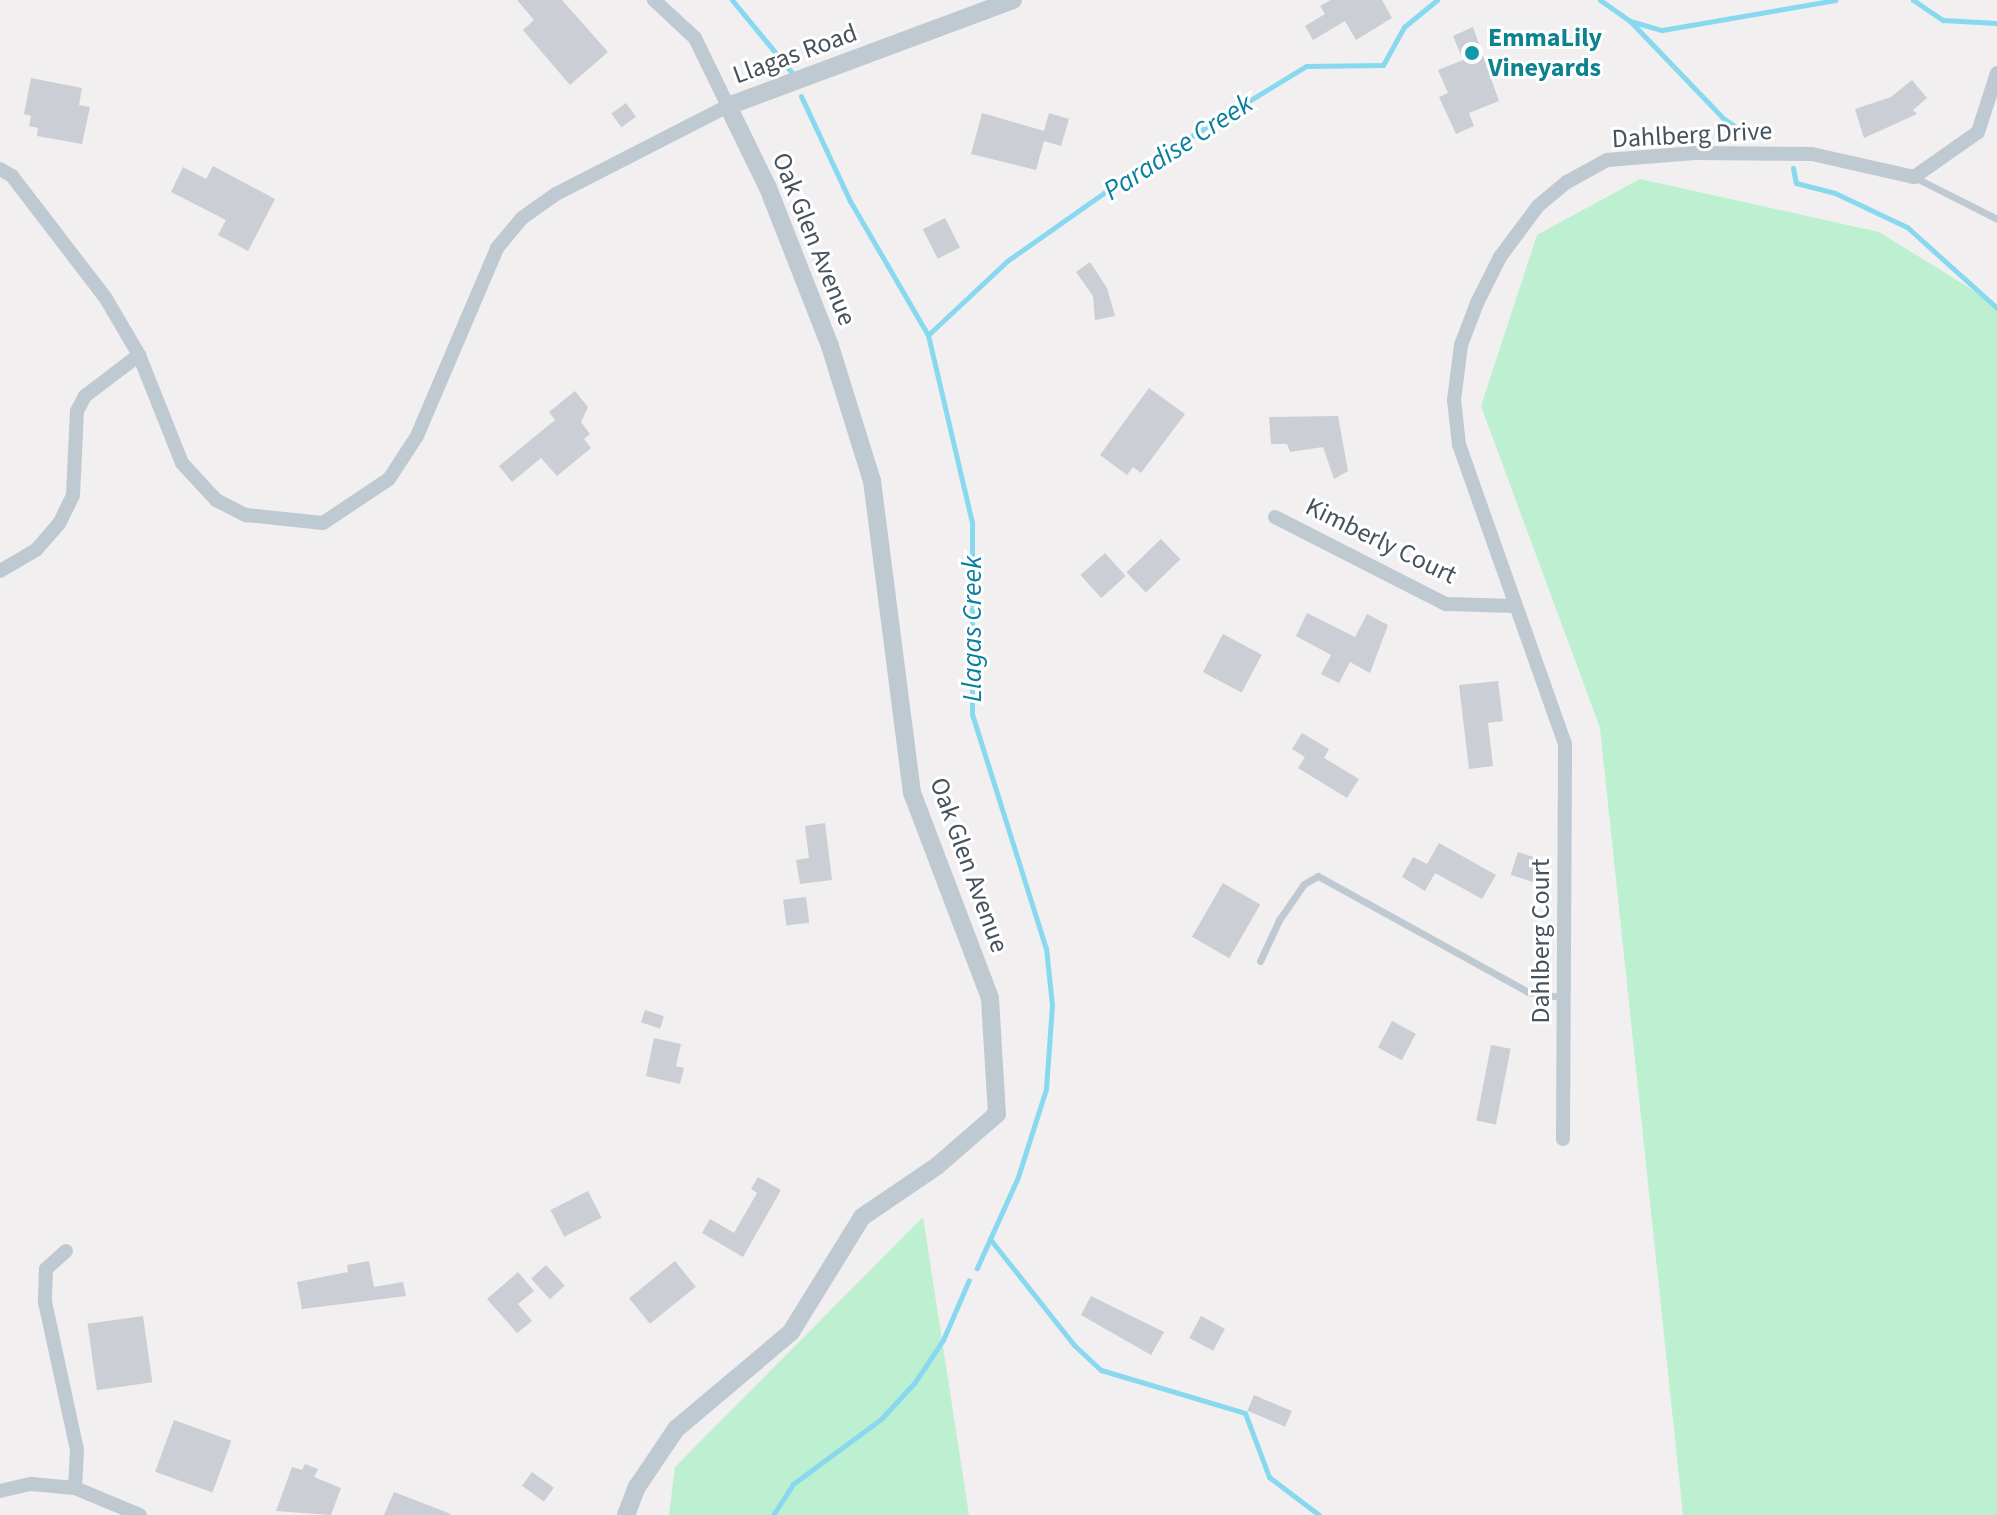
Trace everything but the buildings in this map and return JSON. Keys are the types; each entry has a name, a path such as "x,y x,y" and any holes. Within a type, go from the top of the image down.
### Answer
{"street":[{"path":"0,169 12,176 105,297 139,355 182,463 216,500 246,515 323,523 389,479 417,436 497,248 522,218 556,194 728,106 695,38 654,0"},
{"name":"Llagas Road","path":"728,106 1013,0"},
{"path":"1914,177 1978,132 1997,73"},
{"name":"Oak Glen Avenue","path":"626,1515 637,1487 676,1429 791,1332 862,1217 937,1166 997,1114 990,998 912,793 872,481 830,346 768,188 728,106"},
{"name":"Dahlberg Drive","path":"1565,744 1459,445 1454,400 1461,345 1500,257 1538,206 1607,160 1680,154 1812,154 1914,177"},
{"path":"0,571 36,550 59,524 73,495 77,411 85,396 139,355"},
{"name":"Kimberly Court","path":"1275,517 1446,604 1515,606"},
{"name":"Dahlberg Court","path":"1563,1139 1565,744"},
{"path":"66,1251 46,1269 45,1302 77,1450 75,1488"},
{"path":"0,1491 31,1484 75,1488 140,1515"}],"lane":[{"path":"1914,177 1997,219"},
{"path":"1260,961 1279,920 1304,884 1318,876 1528,992 1566,999"}],"green space":[{"path":"1640,179 1879,232 1997,305 1997,1515 1683,1515 1600,728 1481,406 1537,235"},
{"path":"923,1217 969,1515 669,1515 675,1467"}],"waterway":[{"name":"Llagas Creek","path":"732,0 793,74"},
{"name":"Paradise Creek","path":"928,335 1007,261 1138,169 1306,66 1383,65 1404,27 1437,0"},
{"path":"1600,0 1630,21 1662,30 1835,0"},
{"path":"1913,0 1943,20 1997,23"},
{"path":"1630,21 1723,118 1740,130 1759,132"},
{"name":"Llagas Creek","path":"801,96 850,201 928,335 972,522 972,714 1046,948 1052,1005 1046,1089 1018,1177 977,1268"},
{"path":"1793,168 1796,183 1835,193 1907,227 1997,308"},
{"path":"990,1239 1074,1345 1101,1370 1245,1413 1269,1477 1319,1515"},
{"name":"Llagas Creek","path":"773,1515 793,1484 881,1419 915,1382 943,1340 969,1280"}],"place":[{"name":"EmmaLily Vineyards","path":"1472,53"}]}
